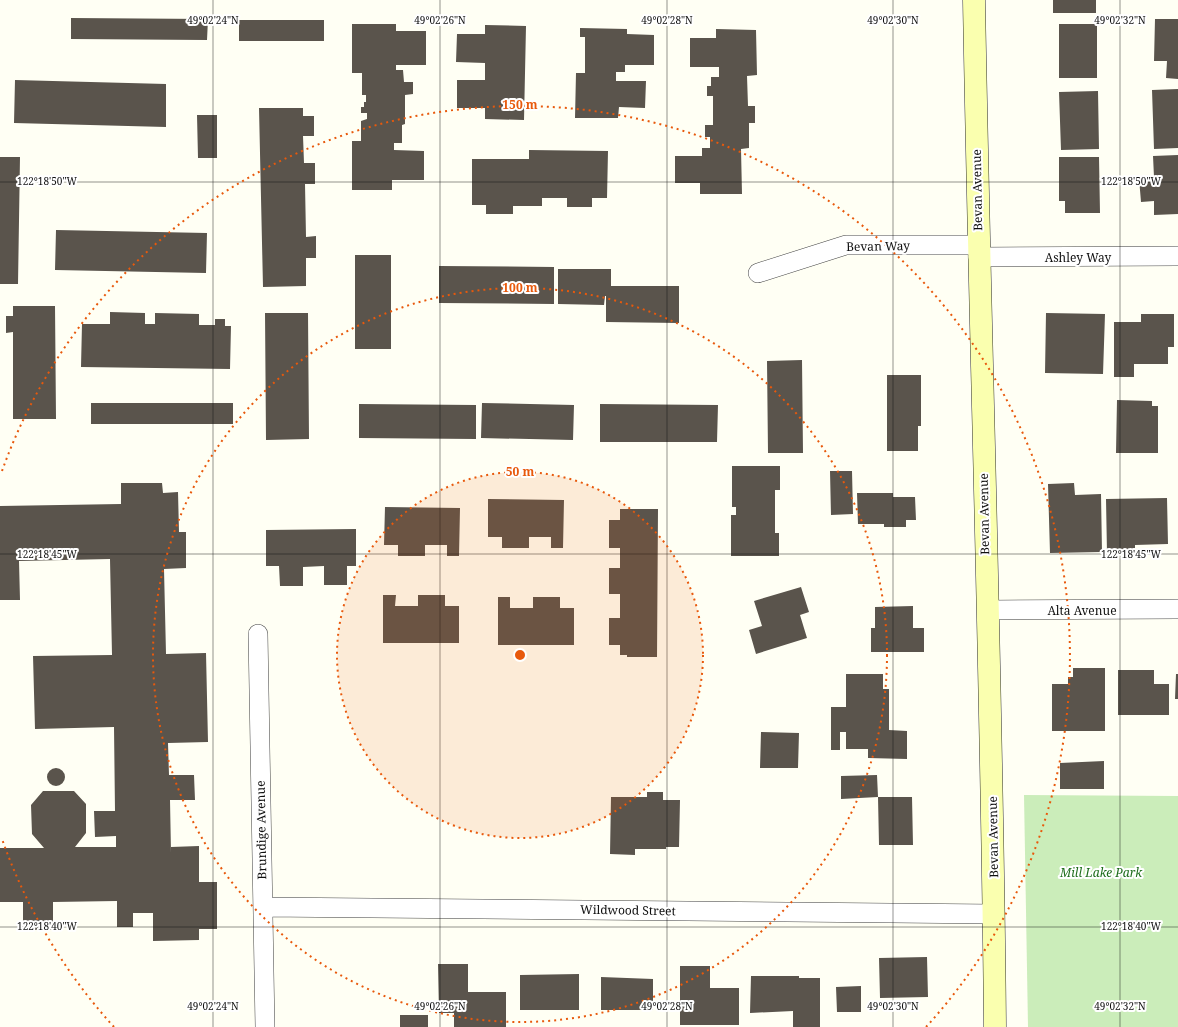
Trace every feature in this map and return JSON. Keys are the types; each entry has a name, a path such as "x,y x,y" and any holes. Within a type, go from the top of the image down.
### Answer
{"street":[{"name":"Bevan Avenue","path":"974,0 978,251 994,914 995,1027"},
{"name":"Bevan Way","path":"758,273 846,245 978,251"},
{"name":"Ashley Way","path":"978,251 1178,256"},
{"name":"Alta Avenue","path":"987,610 1178,609"},
{"name":"Brundige Avenue","path":"258,634 265,1027"},
{"name":"Wildwood Street","path":"263,907 994,914"}],"green space":[{"name":"Mill Lake Park","path":"1024,795 1178,796 1178,1027 1028,1027"}],"building":[{"path":"1053,0 1096,0 1096,13 1053,13"},
{"path":"71,18 208,19 207,40 71,39"},
{"path":"1155,19 1178,19 1178,79 1166,78 1167,61 1154,61"},
{"path":"239,20 324,20 324,41 239,41"},
{"path":"352,24 396,24 396,31 426,31 426,65 396,65 396,70 403,70 404,82 413,82 413,94 405,95 405,124 402,125 402,143 394,143 394,150 424,151 424,180 392,180 392,190 352,190 352,141 361,141 361,121 367,119 367,113 361,113 361,107 364,107 364,102 366,102 366,95 362,95 362,73 352,73"},
{"path":"1059,24 1097,24 1097,78 1059,78"},
{"path":"485,25 526,26 524,120 485,119 485,108 457,108 457,80 485,80 485,63 456,62 457,34 485,34"},
{"path":"580,28 627,29 627,34 654,35 654,65 625,65 625,72 616,72 616,81 646,81 645,108 619,107 618,118 575,118 576,73 585,73 585,37 580,37"},
{"path":"716,29 756,30 757,75 747,76 748,106 755,106 755,123 749,123 749,148 741,149 742,194 700,194 700,183 675,183 675,156 702,156 702,148 710,148 710,137 705,137 705,125 713,125 713,96 707,96 707,86 711,86 711,77 719,77 719,67 690,67 690,38 716,38"},
{"path":"15,80 166,84 166,127 14,123"},
{"path":"1178,89 1178,148 1154,149 1152,90"},
{"path":"1098,91 1099,149 1061,150 1059,92"},
{"path":"259,108 303,108 303,116 314,116 314,136 303,136 304,163 315,163 315,184 305,184 306,237 316,236 316,258 306,258 306,286 263,287"},
{"path":"197,115 217,115 217,158 198,158"},
{"path":"529,150 608,151 607,198 592,198 592,207 567,207 567,198 542,198 542,206 513,206 513,214 486,214 486,205 472,205 472,159 529,159"},
{"path":"1178,155 1178,214 1154,215 1154,201 1141,202 1139,178 1154,177 1153,156"},
{"path":"0,157 20,157 18,284 0,284"},
{"path":"1059,157 1099,157 1100,213 1065,213 1065,201 1059,201"},
{"path":"56,230 207,233 206,273 55,270"},
{"path":"355,255 391,255 391,349 355,349"},
{"path":"439,266 554,267 554,304 439,303"},
{"path":"558,269 611,269 611,286 679,286 679,323 606,322 606,296 604,305 558,304"},
{"path":"13,306 55,306 56,419 13,419 13,332 6,333 6,316 13,316"},
{"path":"110,312 145,313 145,324 155,324 155,313 199,314 199,325 215,325 215,319 225,319 225,326 231,326 230,369 81,367 82,324 110,324"},
{"path":"265,313 308,313 309,439 266,440"},
{"path":"1046,313 1105,314 1103,374 1045,373"},
{"path":"1141,314 1174,314 1174,347 1168,347 1168,364 1134,364 1134,377 1114,377 1114,322 1141,322"},
{"path":"802,360 803,453 768,453 767,361"},
{"path":"887,375 921,375 921,426 918,426 918,451 887,451"},
{"path":"1117,400 1152,401 1152,406 1158,406 1158,453 1116,453"},
{"path":"91,403 233,403 233,424 91,424"},
{"path":"482,403 574,405 573,440 481,438"},
{"path":"359,404 476,405 476,439 359,438"},
{"path":"600,404 718,405 717,442 600,442"},
{"path":"732,466 780,466 780,490 775,490 775,533 779,533 779,556 731,556 731,515 736,515 736,507 732,507"},
{"path":"830,471 852,471 853,514 831,515"},
{"path":"121,483 162,483 163,493 178,492 179,532 186,532 186,568 164,569 166,654 206,653 208,742 168,743 169,775 194,775 195,800 170,800 171,853 171,847 199,846 199,882 217,882 217,929 199,929 199,940 153,941 153,913 133,913 133,927 117,927 117,901 53,902 53,930 23,930 23,902 0,902 0,848 44,848 32,834 31,805 43,791 74,791 86,804 86,833 75,847 116,847 116,836 95,837 94,811 115,811 114,727 35,729 33,656 112,655 110,559 19,561 20,600 0,600 0,506 121,504"},
{"path":"1074,483 1075,495 1101,494 1102,552 1050,553 1048,484"},
{"path":"857,493 893,493 893,497 915,497 916,520 906,520 906,527 884,527 884,524 858,524"},
{"path":"1167,498 1168,544 1135,545 1135,553 1107,553 1106,499"},
{"path":"488,499 564,500 563,548 551,548 551,537 529,537 529,548 502,548 502,537 488,537"},
{"path":"385,507 460,508 459,556 447,556 447,545 425,545 425,556 398,556 398,545 384,545"},
{"path":"620,509 658,509 657,657 627,657 627,655 620,655 620,645 609,645 609,618 620,618 620,594 609,594 609,568 620,568 620,548 609,548 609,520 620,520"},
{"path":"356,529 356,566 347,566 347,585 324,585 324,566 303,567 303,586 280,586 279,566 266,566 266,530"},
{"path":"801,587 809,612 800,615 807,638 756,654 749,630 762,626 754,601"},
{"path":"383,595 396,595 395,606 418,606 418,595 445,595 445,606 459,606 459,643 383,643"},
{"path":"498,597 510,597 510,608 533,608 533,597 560,597 560,608 574,608 574,645 498,645"},
{"path":"913,606 913,628 924,628 924,652 871,652 871,628 875,628 875,607"},
{"path":"1073,668 1105,668 1105,731 1052,731 1052,684 1068,684 1068,677 1073,677"},
{"path":"1118,670 1154,670 1154,684 1169,684 1169,715 1118,715"},
{"path":"846,674 883,674 883,689 889,689 889,730 907,731 907,759 868,758 868,749 846,749 846,732 840,732 840,750 831,750 831,707 846,707"},
{"path":"1176,674 1178,674 1178,699 1175,699"},
{"path":"761,732 799,733 798,768 760,768"},
{"path":"1104,761 1104,789 1060,789 1060,763"},
{"path":"56,768 62,771 65,777 62,783 56,786 50,783 47,777 50,771"},
{"path":"877,775 878,797 841,799 841,776"},
{"path":"647,792 663,792 663,800 680,800 679,847 666,847 666,849 635,849 635,855 610,854 611,797 647,797"},
{"path":"878,797 912,797 913,845 879,845"},
{"path":"927,957 928,997 880,998 879,958"},
{"path":"438,964 468,964 468,992 506,992 506,1027 454,1027 454,1013 439,1013"},
{"path":"680,966 710,966 710,988 739,988 739,1025 680,1025"},
{"path":"579,974 579,1010 520,1010 520,975"},
{"path":"751,976 799,976 799,978 820,978 820,1027 793,1027 793,1011 750,1013"},
{"path":"601,977 653,979 653,1010 601,1010"},
{"path":"861,986 861,1012 837,1012 836,987"},
{"path":"400,1015 428,1015 428,1027 400,1027"}]}
